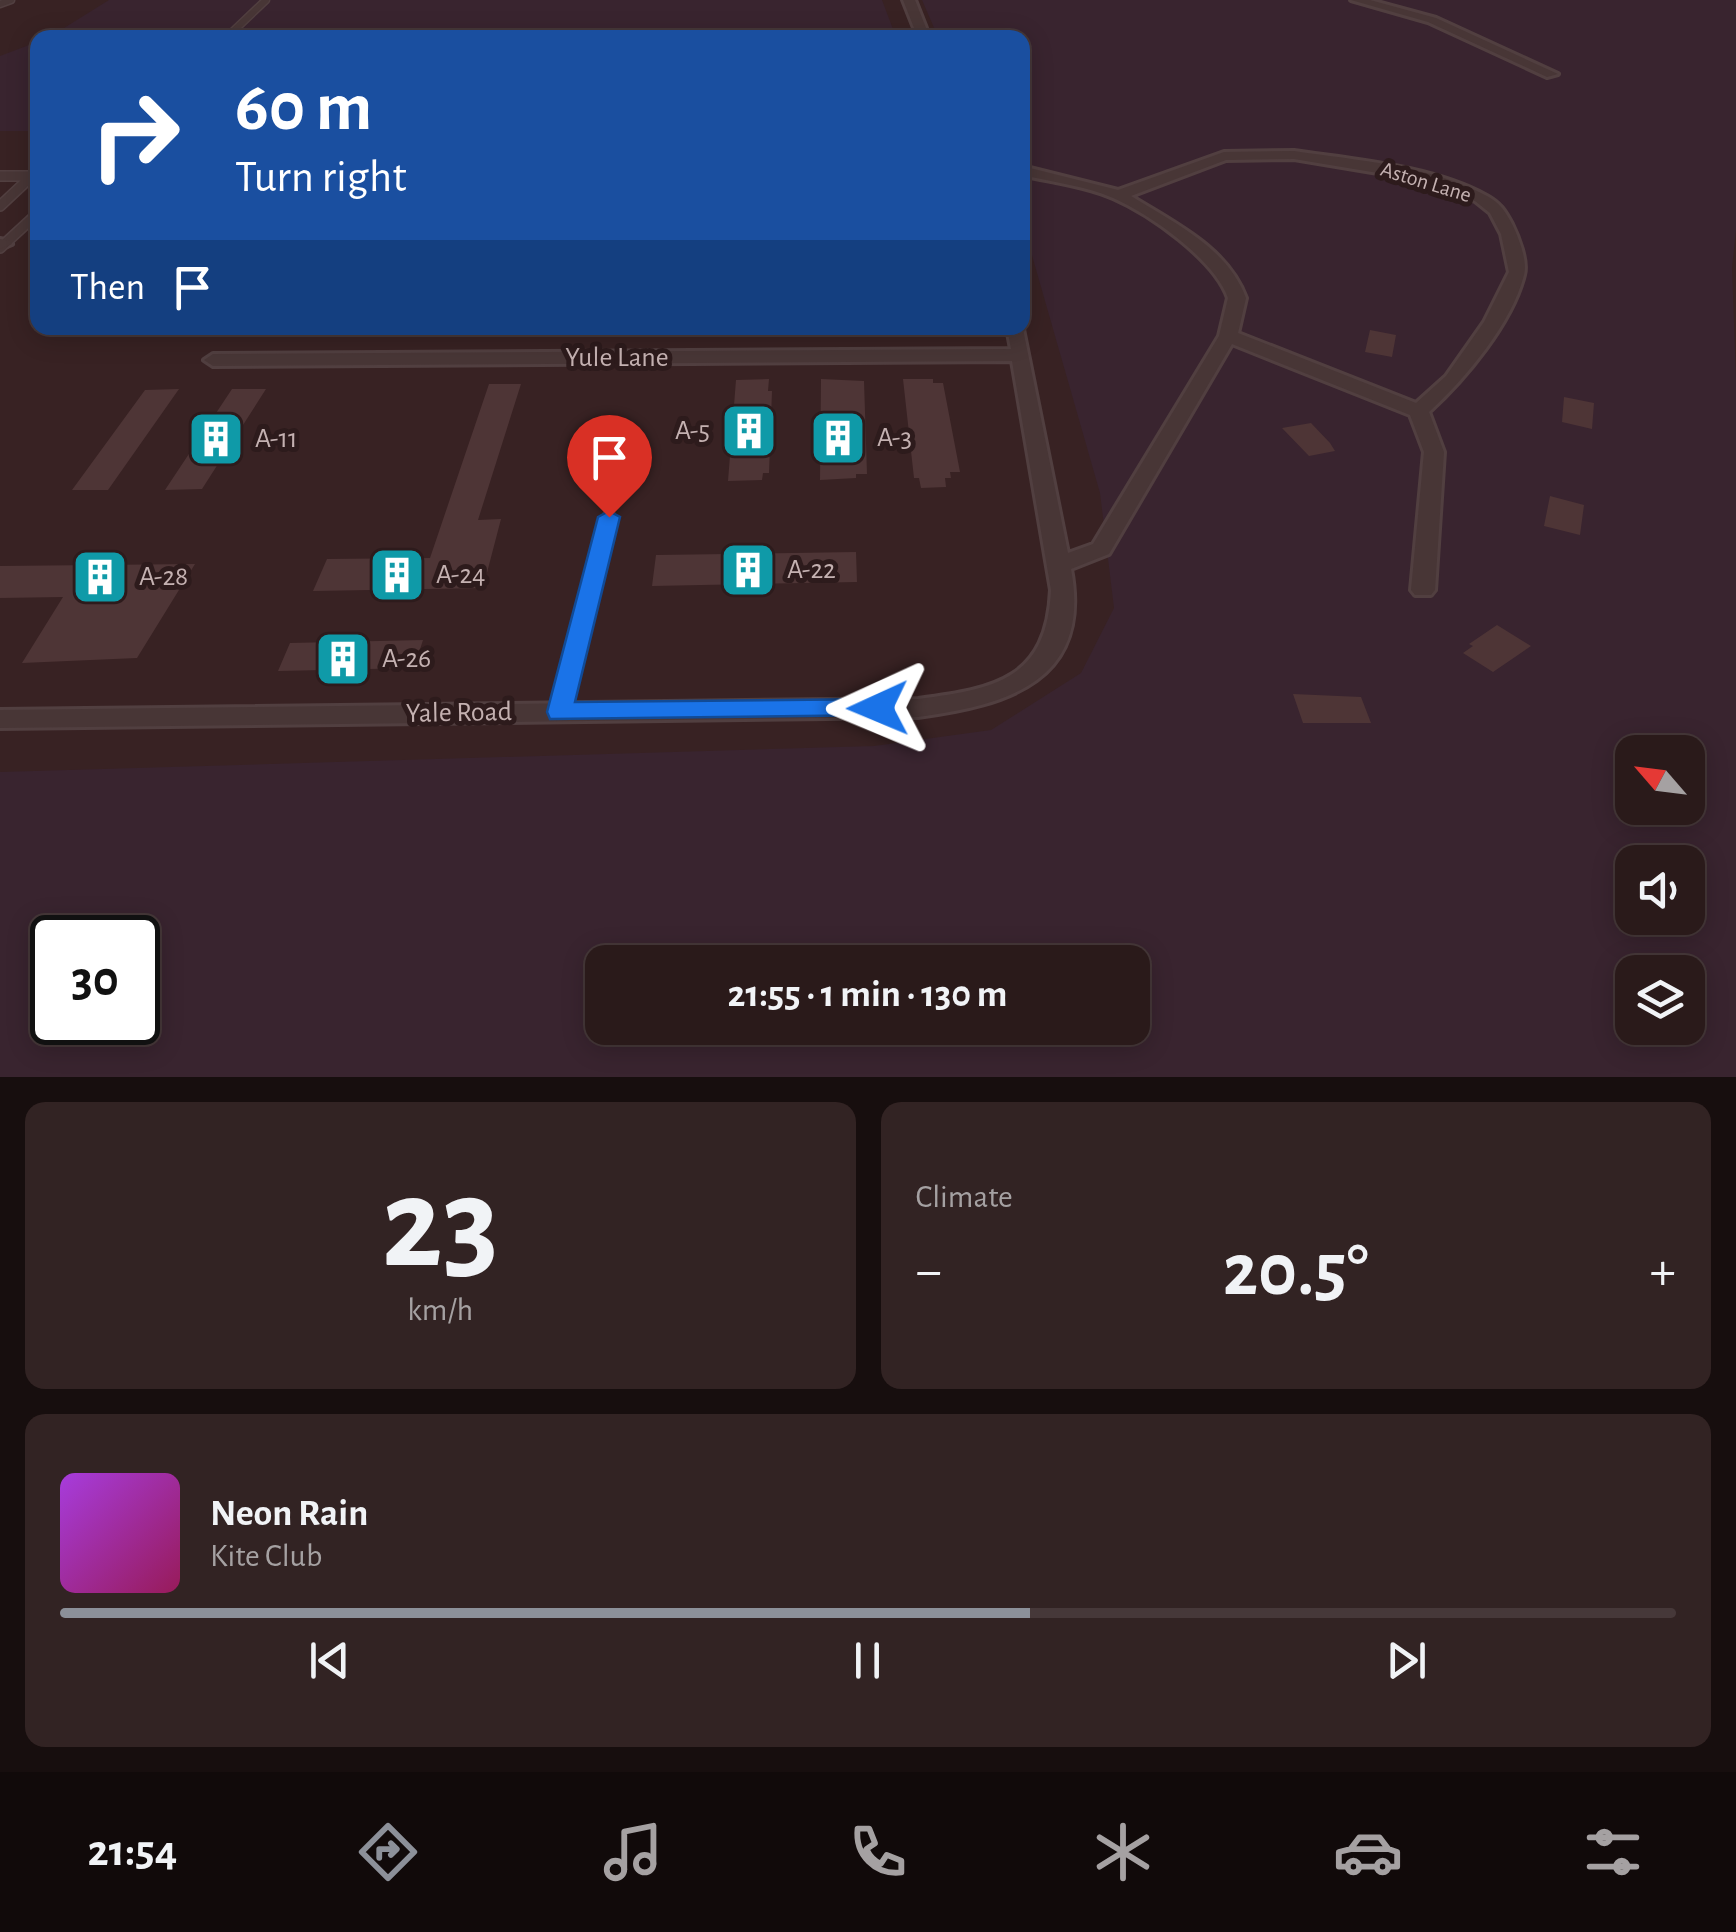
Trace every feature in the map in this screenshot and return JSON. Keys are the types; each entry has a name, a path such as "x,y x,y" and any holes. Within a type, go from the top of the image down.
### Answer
{"street":[{"path":"909,0 921,30"},
{"path":"1358,0 1432,20 1552,74"},
{"name":"Aston Lane","path":"1120,195 1224,156 1294,156 1411,174 1480,198 1497,210 1509,234 1517,272 1493,322 1453,380 1419,412"},
{"path":"1030,172 1120,195 1214,258 1230,275 1238,302 1228,336 1101,549 1058,566"},
{"name":"Yale Road","path":"0,719 918,708 980,700 1018,684 1045,660 1061,628 1063,590 1018,335"},
{"path":"1228,336 1419,412 1434,452 1423,590"},
{"name":"Yule Lane","path":"212,360 1022,355"}],"lane":[{"path":"0,4 11,0"},
{"path":"234,30 266,0"},
{"path":"0,176 30,176"},
{"path":"0,206 30,178"},
{"path":"1,245 30,220"},
{"path":"560,712 609,517"}],"shaded area":[{"path":"109,0 882,0 893,30 61,30"},
{"path":"922,0 1736,0 1736,230 1732,268 1736,379 1736,1077 0,1077 0,772 874,746 991,730 1081,673 1114,608 1100,493 1030,248 1030,30 935,30"},
{"path":"30,45 30,131 0,131 0,56"}],"building":[{"path":"1370,330 1396,335 1392,357 1365,352"},
{"name":"A-5","path":"769,379 769,473 763,473 762,480 728,481 736,380"},
{"name":"A-3","path":"821,379 864,381 867,474 820,480"},
{"path":"903,379 943,383 960,472 950,472 951,478 945,478 946,487 921,488 919,478 914,478"},
{"path":"489,384 521,384 478,520 501,519 483,588 313,591 327,559 430,558"},
{"path":"179,389 108,490 72,490 145,390"},
{"name":"A-11","path":"232,389 266,389 202,489 165,490"},
{"path":"1564,397 1594,403 1592,429 1562,422"},
{"path":"1311,423 1335,451 1309,456 1282,428"},
{"path":"1550,496 1584,505 1580,535 1544,526"},
{"name":"A-22","path":"856,552 857,582 652,586 656,555"},
{"path":"195,564 137,658 22,663 63,597 0,598 0,566"},
{"path":"1497,625 1531,646 1493,672 1463,653 1473,646 1469,644"},
{"name":"A-26","path":"423,640 414,668 278,671 290,643"},
{"path":"1293,694 1361,697 1371,723 1303,723"}],"place":[{"name":"A-5","path":"749,431"},
{"name":"A-3","path":"838,438"},
{"name":"A-11","path":"216,439"},
{"name":"A-22","path":"748,570"},
{"name":"A-24","path":"397,575"},
{"name":"A-28","path":"100,577"},
{"name":"A-26","path":"343,659"}],"route":[{"path":"609,517 560,712 878,708"}]}
